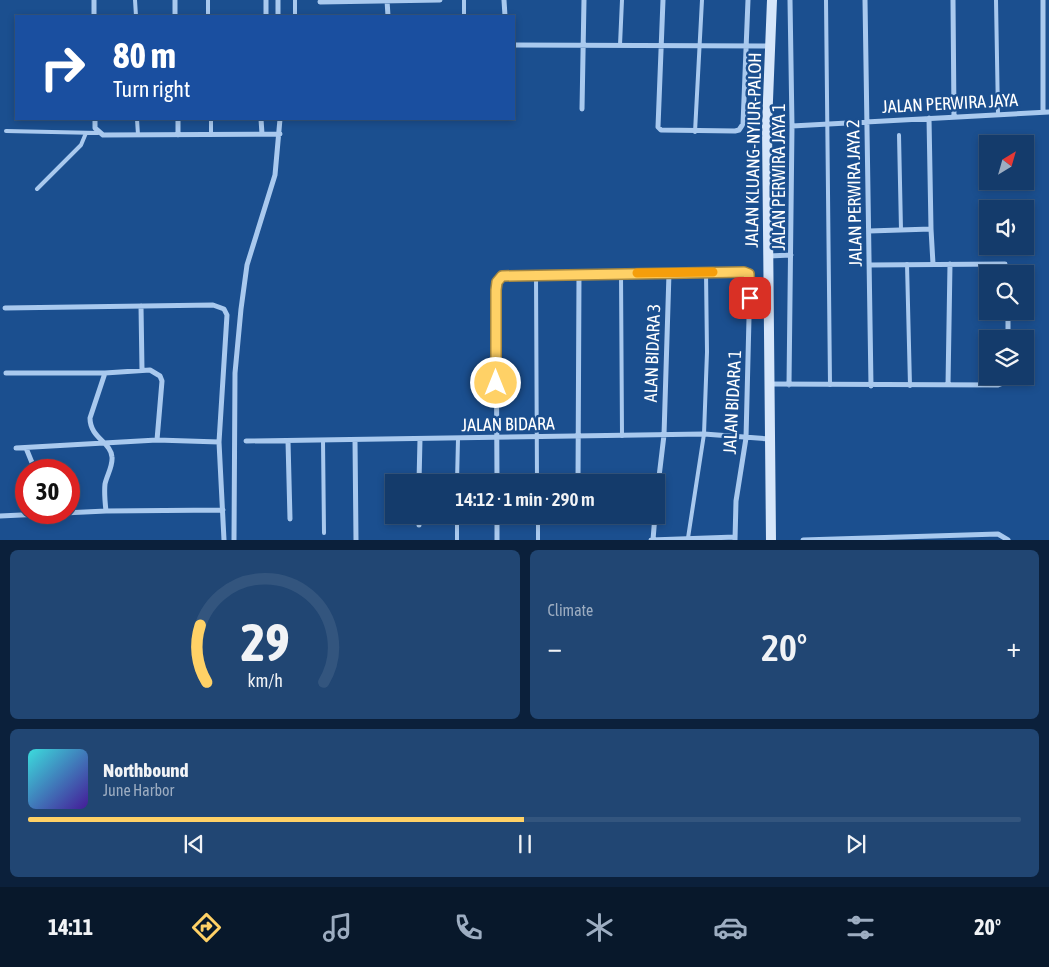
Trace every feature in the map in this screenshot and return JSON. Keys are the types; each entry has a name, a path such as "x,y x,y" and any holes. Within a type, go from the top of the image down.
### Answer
{"street":[{"path":"94,0 94,15"},
{"path":"175,0 175,15"},
{"path":"266,0 266,15"},
{"path":"278,0 278,15"},
{"path":"387,0 388,15"},
{"path":"320,2 440,0"},
{"path":"504,0 505,15"},
{"path":"582,109 584,0"},
{"path":"663,0 658,129 696,132 735,130 742,127 748,0"},
{"name":"JALAN KLUANG-NYIUR-PALOH","path":"771,540 767,125 772,0"},
{"name":"JALAN PERWIRA JAYA 1","path":"789,385 792,126 790,0"},
{"name":"JALAN PERWIRA JAYA 2","path":"865,0 871,386"},
{"path":"953,0 954,117"},
{"path":"1043,0 1046,112"},
{"path":"515,45 771,46"},
{"name":"JALAN PERWIRA JAYA","path":"792,126 1046,112"},
{"path":"929,118 933,264"},
{"path":"95,120 95,128 98,133 103,135 280,134"},
{"path":"178,120 178,135"},
{"path":"261,120 262,134"},
{"path":"234,540 234,392 241,309 247,265 275,174 280,120"},
{"path":"869,231 931,229"},
{"path":"768,256 791,255"},
{"path":"948,385 950,264"},
{"path":"869,265 1005,264"},
{"path":"497,474 496,290 499,278 536,275 706,272"},
{"name":"JALAN BIDARA 1","path":"706,272 744,272 749,274 750,278 746,438 736,501 735,538"},
{"name":"ALAN BIDARA 3","path":"659,474 664,435 668,273"},
{"path":"578,474 579,274"},
{"path":"5,308 213,305 224,310 227,315 219,442 224,540"},
{"path":"141,306 142,370"},
{"path":"6,373 105,373 142,370 155,372 162,381 158,440"},
{"path":"105,373 90,418 90,425 94,434 110,450 113,459 105,484 106,511"},
{"path":"769,384 910,386 979,384"},
{"name":"JALAN BIDARA","path":"246,441 704,434 770,440"},
{"path":"419,474 420,439"},
{"path":"16,448 158,440 219,442"},
{"path":"355,440 356,540"},
{"path":"288,441 290,519"},
{"path":"26,448 30,459"},
{"path":"80,512 223,510"},
{"path":"0,516 15,515"},
{"path":"497,524 497,540"},
{"path":"654,524 652,539 735,538"},
{"path":"803,540 998,534 1007,538"}],"lane":[{"path":"135,0 136,15"},
{"path":"208,0 208,15"},
{"path":"295,0 295,15"},
{"path":"464,0 464,15"},
{"path":"620,46 622,0"},
{"path":"696,132 702,0"},
{"path":"826,0 830,386"},
{"path":"996,0 998,115"},
{"path":"137,120 138,135"},
{"path":"211,120 211,135"},
{"path":"6,131 98,133"},
{"path":"37,189 81,145 86,133"},
{"path":"899,135 900,230"},
{"path":"907,264 910,386"},
{"path":"688,538 704,434 707,352 706,272"},
{"path":"621,273 622,436"},
{"path":"536,275 538,474"},
{"path":"457,474 458,439"},
{"path":"323,440 324,533"},
{"path":"457,524 457,540"},
{"path":"538,524 538,540"}],"slow traffic":[{"path":"637,273 713,272"}],"route":[{"path":"496,383 496,290 497,282 502,276 747,272 750,278 750,298"}]}
